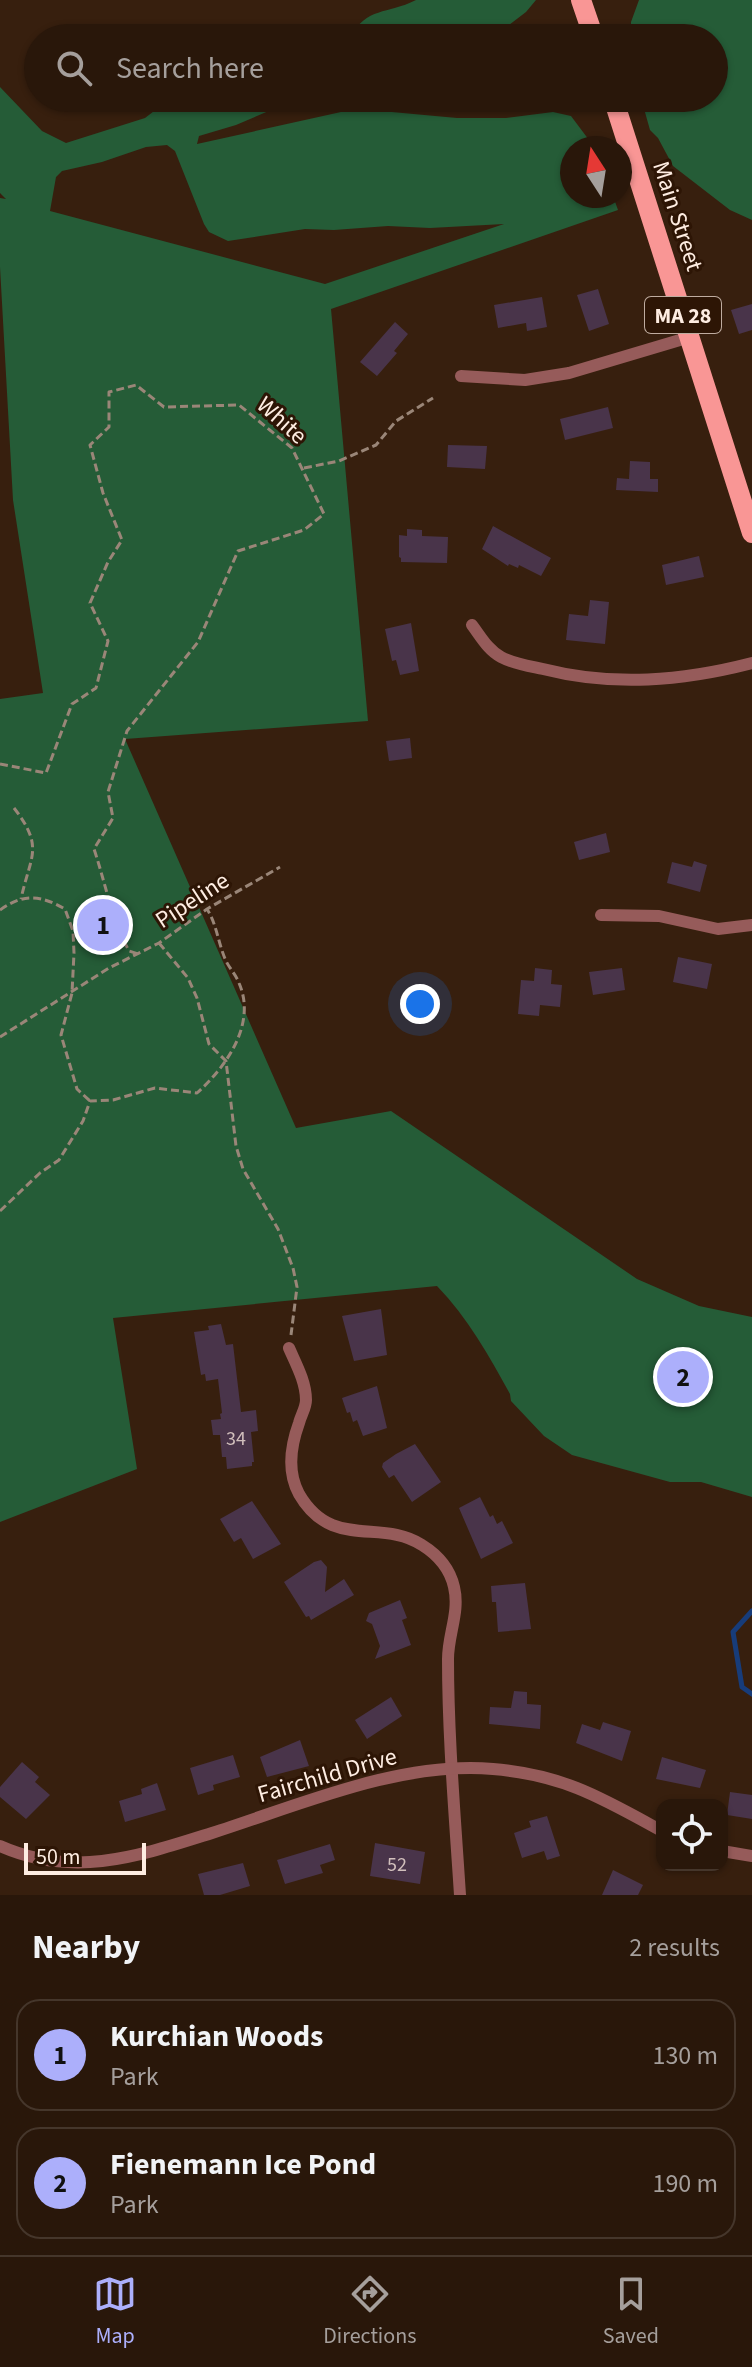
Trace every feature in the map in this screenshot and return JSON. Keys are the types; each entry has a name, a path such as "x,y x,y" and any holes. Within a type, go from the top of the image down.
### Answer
{"main road":[{"path":"581,0 589,24"},
{"name":"Main Street","path":"618,112 752,533"}],"street":[{"path":"461,376 525,380 569,373 690,337"},
{"path":"472,625 487,645 506,659 579,677 654,680 752,663"},
{"path":"601,915 659,916 718,929 752,925"},
{"path":"289,1348 306,1398 292,1456 293,1479 300,1495 323,1519 343,1529 396,1534 418,1542 437,1557 451,1577 457,1604 448,1656 460,1895"},
{"name":"Fairchild Drive","path":"0,1846 31,1858 61,1864 121,1859 380,1780 420,1771 453,1769 492,1769 554,1779 608,1800 656,1828"},
{"path":"728,1852 752,1856"}],"path":[{"name":"White","path":"0,764 46,773 72,704 96,688 108,641 90,603 108,562 122,540 103,493 90,445 109,427 109,392 136,385 164,407 239,405 292,448 324,514 304,530 238,551 198,642 127,731 108,792 113,818 94,849 113,920 129,951 138,954"},
{"path":"304,468 339,461 376,445 396,421 433,398"},
{"path":"14,808 33,838 33,858 26,872 21,899"},
{"name":"Pipeline","path":"0,1037 109,968 159,943 207,909 280,867"},
{"path":"0,910 21,899 44,896 65,909 73,931 72,993 61,1035 77,1089 90,1101 113,1100 155,1088 197,1093 226,1061 237,1042 244,1014 240,984 227,963 215,921 207,909"},
{"path":"159,943 188,978 197,998 209,1044 226,1061 236,1146 243,1169 278,1229 293,1268 297,1287 289,1348"},
{"path":"0,1211 40,1173 59,1160 83,1121 90,1101"}],"green space":[{"path":"416,0 536,0 510,24 360,24 378,13"},
{"path":"639,0 752,0 752,220 730,210 673,166 658,138 650,130 645,112 728,112 728,24 631,22"},
{"path":"0,87 42,131 66,143 145,118 153,112 266,112 199,136 197,144 341,112 506,118 553,112 571,116 586,136 560,136 560,208 618,210 331,309 368,721 125,739 296,1128 391,1111 637,1279 699,1306 752,1317 752,1497 701,1482 670,1482 572,1455 544,1436 511,1401 510,1394 477,1338 437,1286 113,1318 137,1469 0,1522 0,699 43,693 13,500 0,267 0,198 6,199 0,193","holes":["167,145 175,151 209,232 228,241 305,229 504,224 325,284 50,211 56,177 62,171 146,147"]}],"building":[{"path":"598,289 609,324 589,331 577,295"},
{"path":"542,297 547,327 527,331 526,323 498,328 494,305"},
{"path":"752,304 752,330 739,334 731,310"},
{"path":"395,322 408,334 394,351 397,353 377,376 360,362"},
{"path":"608,407 613,428 565,440 560,419"},
{"path":"448,445 487,446 485,469 447,467"},
{"path":"630,461 650,462 650,479 658,479 658,492 616,490 617,478 629,479"},
{"path":"493,526 551,558 541,576 519,565 518,568 508,566 482,549"},
{"path":"407,529 422,530 422,536 448,537 447,563 401,562 399,535 407,536"},
{"path":"699,556 704,577 666,585 662,565"},
{"path":"590,600 609,602 605,644 566,640 569,614 588,616"},
{"path":"411,623 419,671 400,675 396,660 392,661 385,629"},
{"path":"410,738 412,758 389,761 386,741"},
{"path":"606,833 610,852 579,860 574,842"},
{"path":"694,861 707,865 700,892 667,883 672,862 692,867"},
{"path":"678,957 712,964 707,989 673,982"},
{"path":"535,968 552,970 551,984 562,985 560,1007 540,1005 539,1016 518,1014 521,980 534,981"},
{"path":"622,968 625,990 593,995 589,972"},
{"path":"381,1309 387,1355 354,1361 342,1316"},
{"path":"221,1324 226,1345 233,1344 241,1412 256,1410 258,1431 251,1432 252,1466 227,1469 226,1457 222,1457 220,1435 213,1435 211,1420 221,1419 222,1413 218,1379 206,1381 205,1374 201,1375 194,1332"},
{"path":"377,1386 387,1428 363,1436 357,1420 353,1422 350,1412 347,1413 342,1398"},
{"path":"415,1444 441,1482 412,1502 394,1475 389,1478 382,1467 383,1463"},
{"path":"480,1497 490,1517 493,1515 497,1524 502,1521 513,1543 481,1559 459,1508"},
{"path":"252,1501 281,1544 253,1559 241,1538 234,1542 220,1519"},
{"path":"321,1560 327,1567 325,1592 344,1579 354,1595 311,1620 284,1582"},
{"path":"525,1583 531,1629 498,1632 496,1602 492,1602 491,1586"},
{"path":"400,1600 407,1618 402,1620 411,1645 375,1659 380,1646 372,1624 366,1621 369,1613"},
{"path":"514,1691 527,1692 527,1704 541,1705 540,1729 489,1724 490,1707 511,1708"},
{"path":"391,1697 402,1716 367,1739 355,1720"},
{"path":"603,1722 631,1731 622,1761 576,1743 582,1724 600,1730"},
{"path":"300,1740 309,1766 267,1777 260,1757"},
{"path":"233,1755 240,1777 213,1785 214,1790 198,1795 190,1768"},
{"path":"662,1757 706,1770 700,1788 656,1779"},
{"path":"22,1762 39,1777 35,1782 50,1795 26,1819 0,1797 0,1787"},
{"path":"157,1783 166,1810 125,1822 119,1801 142,1794 141,1789"},
{"path":"730,1792 752,1795 752,1819 728,1815"},
{"path":"547,1816 560,1856 547,1860 544,1851 522,1858 514,1833 531,1827 529,1821"},
{"path":"375,1843 425,1852 420,1884 370,1876"},
{"path":"330,1844 335,1860 320,1865 323,1873 285,1884 277,1860"},
{"path":"243,1863 250,1886 220,1895 204,1895 198,1874"},
{"path":"613,1870 643,1885 638,1895 602,1895"}],"waterway":[{"path":"752,1611 733,1632 742,1687 752,1694"}],"place":[{"name":"Kurchian Woods","path":"103,925"},
{"name":"Fienemann Ice Pond","path":"683,1377"}]}
